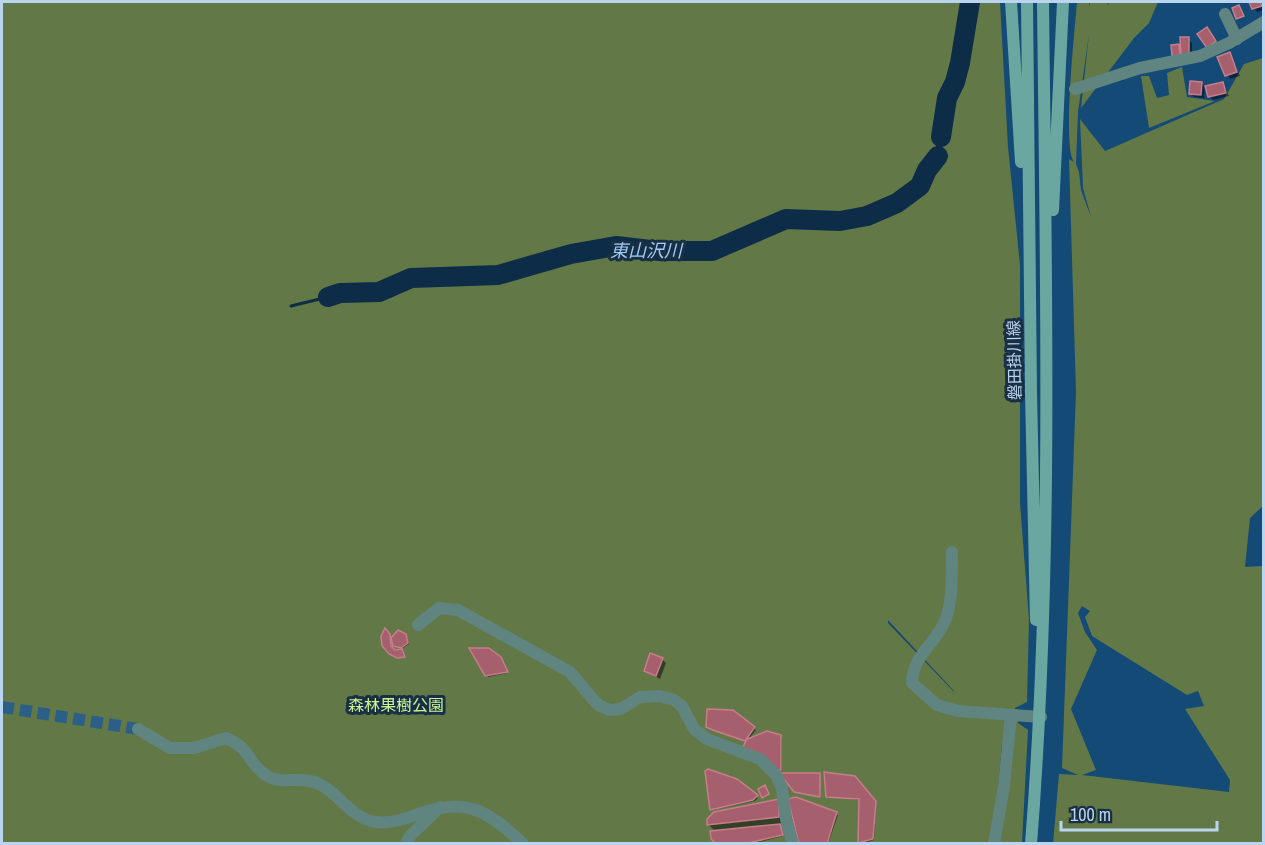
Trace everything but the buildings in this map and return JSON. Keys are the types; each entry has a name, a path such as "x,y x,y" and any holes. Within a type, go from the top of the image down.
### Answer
{"main road":[{"path":"1011,2 1030,261"},
{"name":"磐田掛川線","path":"1027,2 1037,644 1041,717"},
{"name":"磐田掛川線","path":"1031,843 1041,717 1047,393 1042,2"},
{"path":"1047,393 1053,330 1054,166 1063,2"}],"street":[{"path":"1225,14 1237,39"},
{"path":"1076,89 1140,68 1200,56 1237,39 1263,22"},
{"path":"952,552 951,592 947,615 933,643 917,659 912,671 912,683 937,705 958,711 1041,717"},
{"path":"418,625 439,608 458,610 570,672 598,705 610,710 621,709 640,696 674,699 682,706 694,729 707,740 760,759 776,775 782,788 787,826 793,843"},
{"path":"994,843 1007,767 1011,715"},
{"path":"138,729 170,748 194,748 226,738 242,746 262,773 281,782 311,781 360,817 376,822 398,821 440,806 456,806 489,814 523,843"},
{"path":"406,843 440,806"}],"green space":[{"name":"森林果樹公園","path":"2,2 968,2 962,32 970,2 1000,2 1008,147 1020,265 1020,503 1029,619 1027,702 1015,708 1014,715 1017,715 1018,723 1028,730 1022,843 2,844","holes":["888,620 954,691 954,692 888,623","1002,744 1008,744 997,801"]},
{"path":"1077,2 1089,2 1090,7 1090,2 1109,2 1107,6 1110,2 1158,2 1149,23 1134,38 1081,108 1089,34 1078,112 1076,164 1081,190 1091,217 1083,188 1080,119 1105,151 1224,99 1244,64 1263,58 1264,505 1250,518 1245,567 1263,566 1263,843 1053,844 1059,774 1078,775 1062,768 1076,392 1069,159 1074,162 1069,134 1069,112","holes":["1082,606 1090,611 1085,617 1092,636 1187,695 1198,691 1204,706 1185,709 1230,780 1229,792 1082,775 1096,770 1071,709 1097,650 1085,632 1078,613"]},
{"path":"1182,67 1187,97 1215,101 1149,128 1141,76 1149,76 1157,98 1169,95 1167,73"}],"waterway":[{"name":"東山沢川","path":"941,137 947,98 955,82 960,63 970,2"},
{"name":"東山沢川","path":"328,297 340,293 379,292 411,278 498,275 571,254 616,246 659,251 712,251 786,219 840,221 867,216 897,203 920,186 927,170 938,156"},
{"path":"291,306 328,297"}],"tunnel":[{"path":"2,707 138,729"}]}
